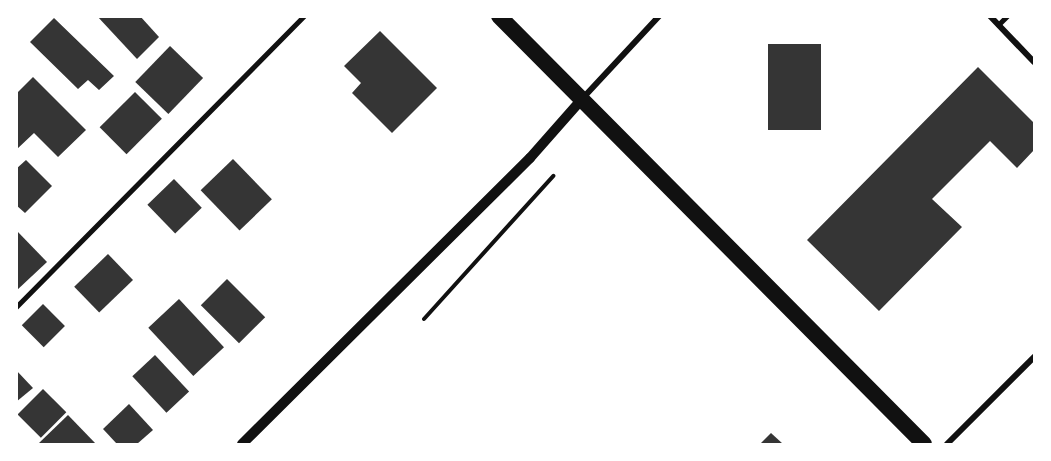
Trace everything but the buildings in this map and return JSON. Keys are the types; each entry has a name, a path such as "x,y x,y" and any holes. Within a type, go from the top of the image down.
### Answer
{"highway":[{"path":"499,16 924,444"}],"street":[{"path":"242,444 530,158 660,16"},
{"path":"990,16 1035,62"},
{"path":"947,444 1035,357"}],"lane":[{"path":"16,307 304,16"},
{"path":"998,25 1007,16"}],"path":[{"path":"424,319 553,176"}]}
